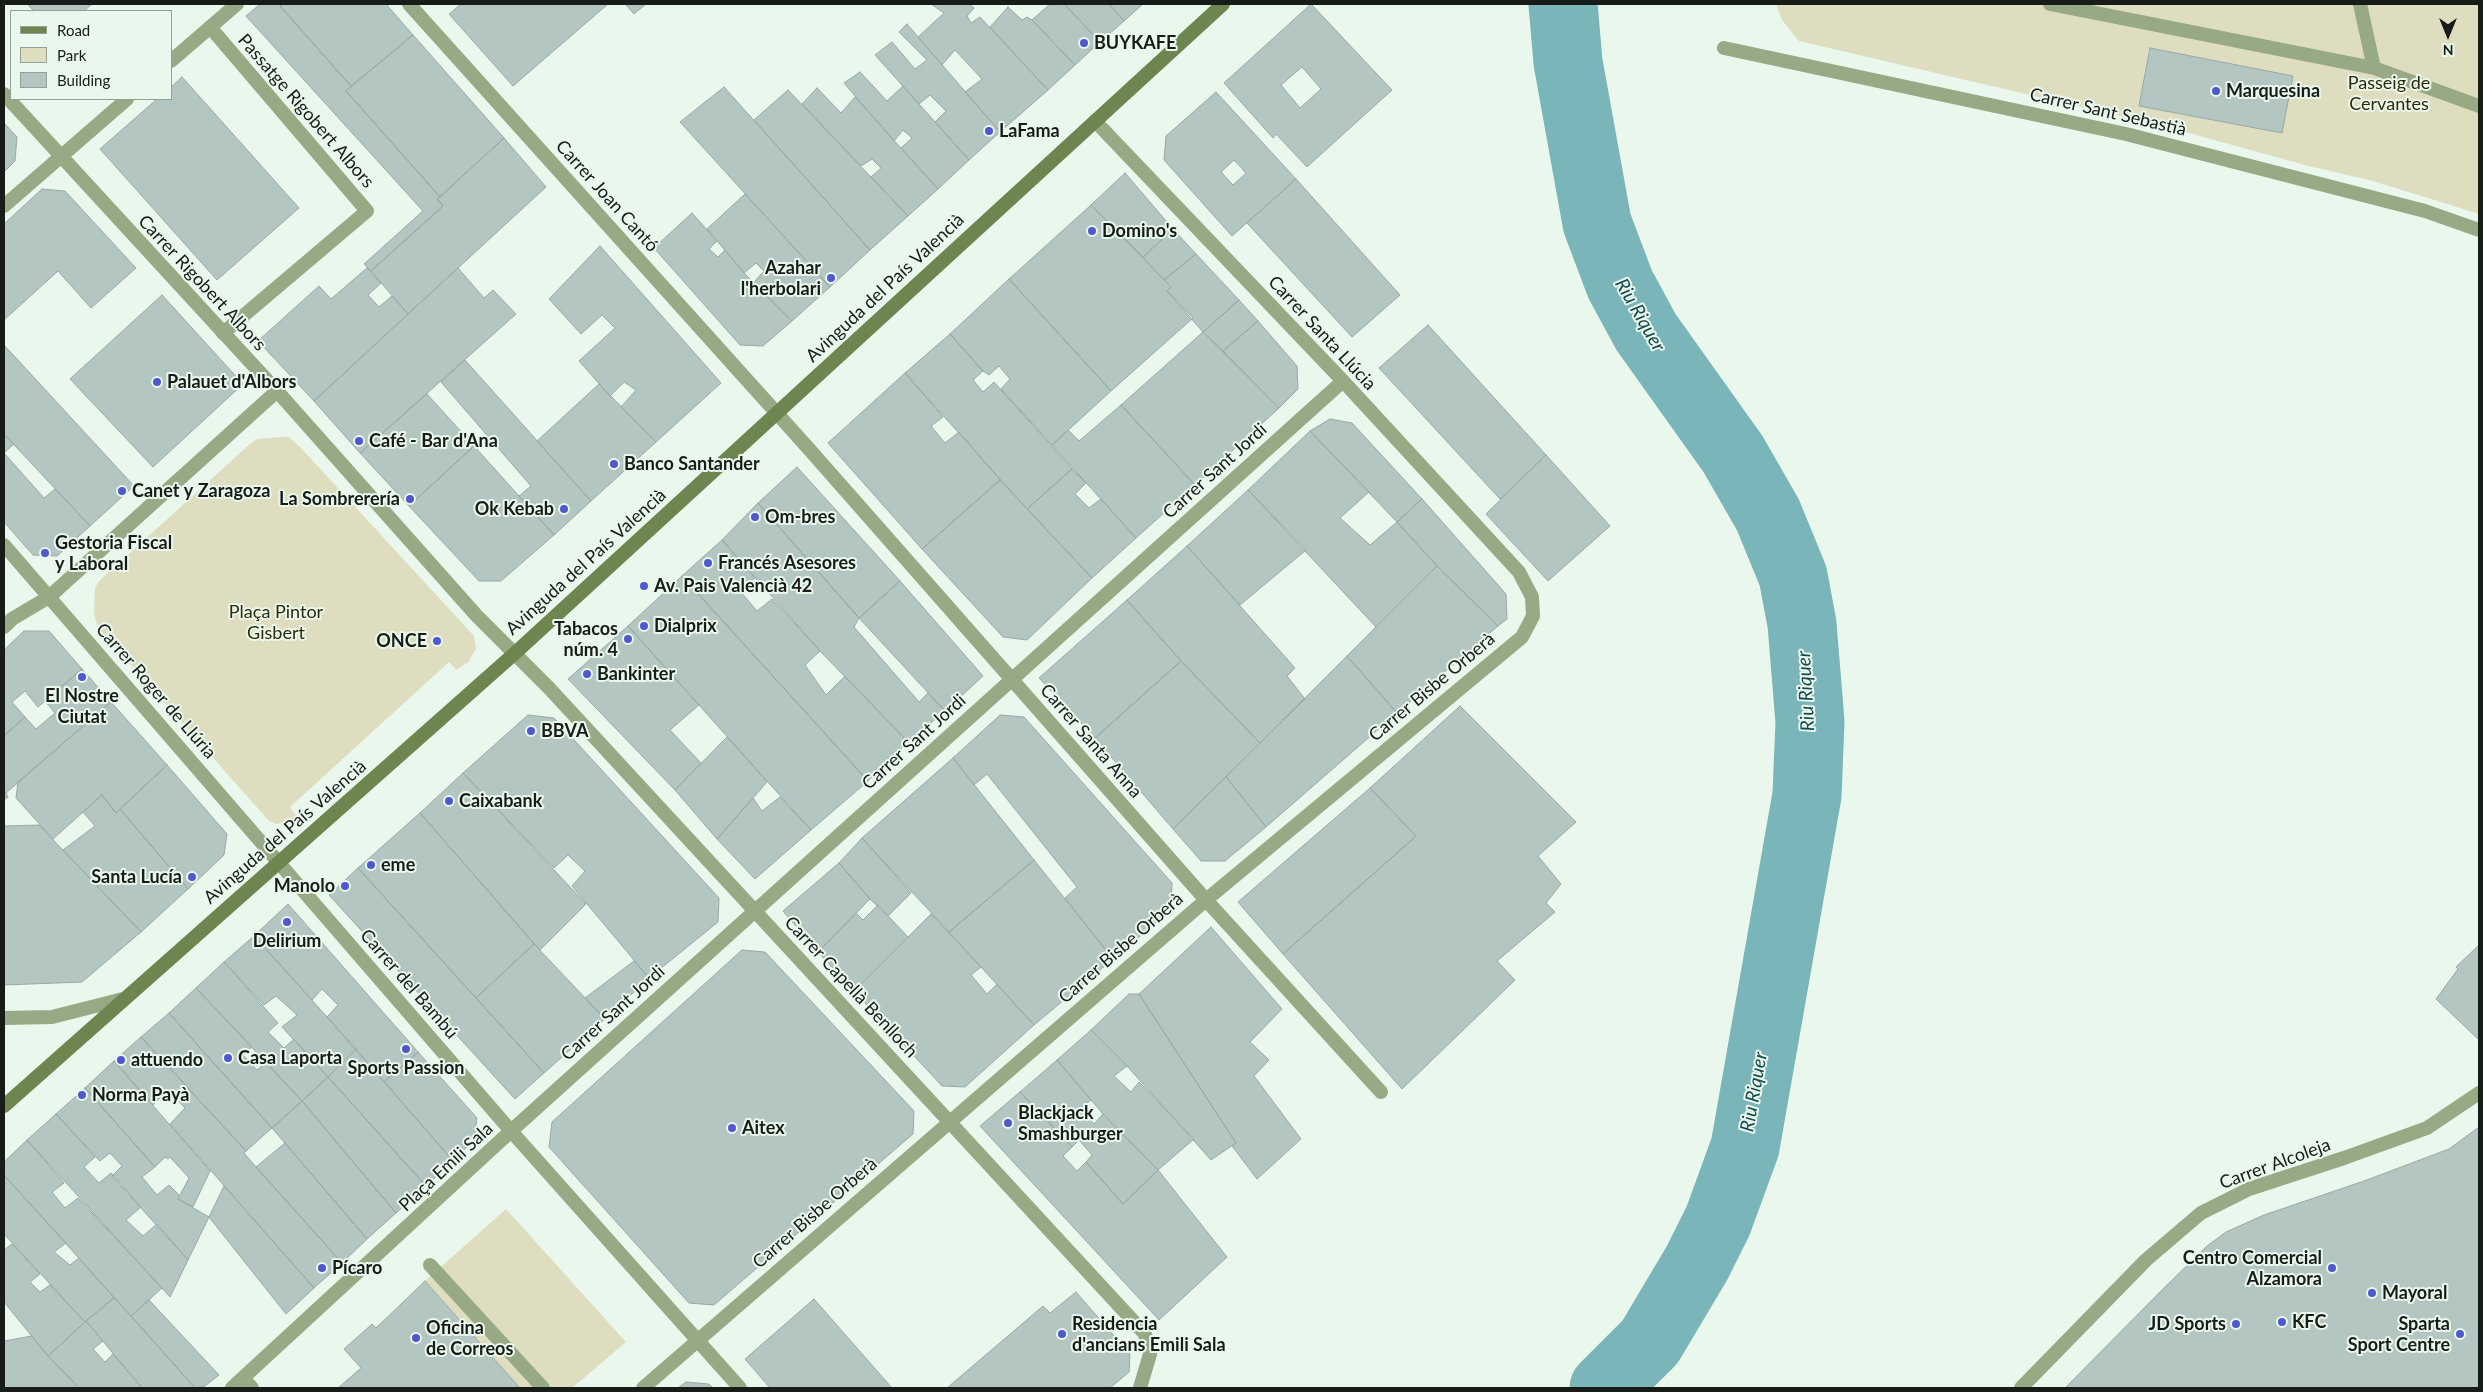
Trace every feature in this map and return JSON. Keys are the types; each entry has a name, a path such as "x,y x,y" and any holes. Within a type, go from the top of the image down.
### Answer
{"main road":[{"name":"Avinguda del País Valencià","path":"4,1106 514,654 1224,4"}],"street":[{"path":"172,60 237,4"},
{"name":"Carrer Joan Cantó","path":"409,4 776,414"},
{"path":"2050,4 2374,68 2479,106"},
{"path":"2360,4 2374,68"},
{"name":"Passatge Rigobert Albors","path":"210,28 368,211 223,333"},
{"name":"Carrer Sant Sebastià","path":"1724,48 2126,134 2424,211 2479,230"},
{"name":"Carrer Rigobert Albors","path":"4,94 277,391 476,615 514,654"},
{"path":"4,206 126,100"},
{"name":"Carrer Santa Llúcia","path":"1095,121 1342,381 1519,572"},
{"name":"Carrer Sant Jordi","path":"511,1131 1342,381"},
{"path":"4,627 12,619 49,597 277,391"},
{"name":"Carrer Santa Anna","path":"776,414 1206,900 1381,1092"},
{"name":"Carrer Roger de Llúria","path":"4,545 279,862"},
{"name":"Carrer Bisbe Orberà","path":"698,1340 1206,900 1522,637 1533,616 1532,597 1519,572"},
{"name":"Carrer Capellà Benlloch","path":"514,654 549,688 1145,1334 1150,1354 1140,1388"},
{"name":"Carrer del Bambú","path":"279,862 511,1131"},
{"name":"Avinguda del País Valencià","path":"4,1018 52,1017 123,999"},
{"name":"Carrer Alcoleja","path":"2021,1388 2130,1278 2201,1213 2249,1189 2344,1158 2426,1128 2479,1093"},
{"name":"Plaça Emili Sala","path":"232,1388 248,1383 511,1131 740,1388"},
{"path":"430,1265 543,1388"},
{"path":"643,1388 698,1340"}],"green space":[{"name":"Passeig de Cervantes","path":"1776,4 2479,4 2479,214 2373,181 2305,165 2167,127 1799,41 1782,20"},
{"name":"Plaça Pintor Gisbert","path":"289,437 301,448 474,636 476,649 468,662 456,670 449,662 290,807 297,817 293,821 276,824 269,821 99,629 94,615 95,588 99,581 250,444 257,439"},
{"path":"506,1209 626,1342 572,1388 520,1388 425,1281"}],"building":[{"path":"27,4 92,4 85,10 33,10"},
{"path":"260,4 283,4 280,6 351,86 346,91 440,197 437,199 443,206 371,271 364,264 423,211 246,16"},
{"path":"283,4 386,4 413,35 351,86 280,6"},
{"path":"461,4 608,4 513,86 449,14"},
{"path":"625,4 646,4 634,14"},
{"path":"931,4 969,4 974,8 967,16 971,23 980,17 1048,90 1000,132 965,92 982,79 955,50 942,65 918,37 944,13"},
{"path":"1050,4 1064,4 1100,42 1075,65 1032,20"},
{"path":"1064,4 1109,4 1124,21 1100,42"},
{"path":"1109,4 1143,4 1124,21"},
{"path":"1311,4 1392,90 1307,167 1276,134 1273,138 1224,83","holes":["1302,67 1321,89 1300,108 1281,85"]},
{"path":"1008,7 1022,20 1027,17 1032,20 1075,65 1048,90 990,27"},
{"path":"907,24 1000,132 969,160 935,122 946,111 930,95 919,104 875,55 892,42 915,69 927,60 899,32"},
{"path":"413,35 504,138 440,197 346,91"},
{"name":"Marquesina","path":"2150,48 2293,76 2282,133 2139,106"},
{"path":"860,72 887,101 903,86 969,160 938,189 901,148 912,138 903,130 894,141 844,83"},
{"path":"182,77 299,208 217,280 100,149 156,100 172,100 172,86"},
{"path":"724,87 870,250 830,287 680,122"},
{"path":"817,88 841,113 855,97 938,189 908,216 871,177 881,168 872,159 861,166 802,104"},
{"path":"788,90 908,216 870,250 754,120"},
{"path":"1216,92 1296,179 1232,236 1164,160 1166,136","holes":["1234,160 1246,173 1233,185 1221,172"]},
{"path":"4,123 17,137 15,161 4,172"},
{"path":"504,138 546,187 408,314 371,271 443,206 437,199"},
{"path":"1125,173 1173,229 1143,257 1091,205"},
{"path":"1296,179 1400,295 1352,337 1247,223"},
{"path":"42,189 65,191 136,268 91,308 58,271 4,320 4,224"},
{"path":"745,194 830,287 792,321 753,283 764,271 756,263 744,273 707,229"},
{"path":"1091,205 1171,287 1167,291 1193,318 1111,391 1009,279"},
{"path":"692,213 717,241 709,249 718,257 725,250 744,273 792,321 763,346 740,345 654,248"},
{"path":"1173,229 1196,254 1164,280 1143,257"},
{"path":"600,246 721,383 656,442 621,407 636,390 624,382 610,396 579,361 615,328 602,315 581,334 549,299"},
{"path":"1196,254 1239,300 1203,332 1167,291 1171,287 1164,280"},
{"path":"367,268 381,283 368,295 379,307 392,296 408,314 314,401 258,341 319,286 331,299"},
{"path":"458,268 484,298 493,290 516,314 360,453 314,401"},
{"path":"1009,279 1111,391 1052,445 1001,389 1010,379 999,366 989,375 983,371 950,334"},
{"name":"Palauet d'Albors","path":"162,295 243,384 153,467 70,379"},
{"path":"1239,300 1258,321 1223,351 1203,332"},
{"path":"1258,321 1297,366 1298,389 1279,408 1223,351"},
{"path":"1428,325 1546,455 1500,499 1379,368"},
{"path":"1203,332 1279,408 1195,485 1121,405"},
{"path":"950,334 983,371 973,380 983,392 994,382 1072,469 1027,509 905,373"},
{"path":"4,345 134,486 90,526 4,434"},
{"path":"465,360 591,501 554,535 519,496 531,486 441,382"},
{"path":"905,373 943,417 931,426 945,443 959,432 1000,480 922,549 828,443"},
{"path":"599,384 656,442 591,501 537,441"},
{"path":"427,394 474,446 409,506 360,453"},
{"path":"1121,405 1195,485 1136,538 1052,445 1068,430 1079,441"},
{"path":"1330,419 1352,423 1422,499 1397,522 1310,431"},
{"path":"1310,431 1369,492 1340,518 1370,545 1397,522 1437,566 1376,627 1248,490"},
{"path":"4,434 14,444 4,453"},
{"path":"474,446 554,535 501,581 479,581 409,506"},
{"path":"4,453 44,498 55,489 90,526 57,556 33,555 4,522"},
{"path":"1546,455 1610,526 1548,581 1486,514"},
{"path":"797,467 900,581 859,618 758,503"},
{"path":"1072,469 1086,483 1075,494 1089,508 1101,499 1136,538 1092,578 1027,509"},
{"path":"1000,480 1092,578 1027,640 1003,637 922,549"},
{"path":"1248,490 1306,550 1240,605 1187,546"},
{"path":"1422,499 1506,594 1507,619 1498,626 1437,566 1397,522"},
{"path":"758,503 859,618 854,627 919,702 928,693 945,711 908,742 820,651 722,540"},
{"path":"722,540 755,578 739,590 757,611 772,599 820,651 805,665 826,695 845,676 908,742 868,781 682,576"},
{"path":"1187,546 1295,668 1287,676 1305,699 1260,743 1181,661 1127,600"},
{"path":"1437,566 1498,626 1397,713 1347,656"},
{"path":"682,576 868,781 811,830 628,626"},
{"path":"900,581 983,676 945,711 859,618"},
{"path":"1127,600 1181,661 1095,738 1039,678"},
{"path":"628,626 699,705 670,730 701,763 675,790 568,679"},
{"path":"24,631 49,631 82,669 38,707 25,691 12,702 25,717 4,736 4,650"},
{"path":"1347,656 1397,713 1266,827 1226,777"},
{"path":"1181,661 1260,743 1173,829 1095,738"},
{"path":"82,669 111,702 6,793 8,797 4,800 4,736 25,717 36,729 55,713 45,701"},
{"path":"111,702 167,765 116,813 102,795 53,839 16,798 18,782"},
{"path":"1460,706 1576,822 1538,856 1561,884 1546,903 1555,912 1497,961 1515,980 1402,1089 1283,954 1416,836 1370,788"},
{"path":"528,715 554,718 719,898 718,922 649,978 572,886 585,871 568,855 554,868 463,773"},
{"path":"1000,715 1024,717 1172,883 1171,910 1113,959 1065,898 1077,887 987,774 974,785 953,758"},
{"path":"727,737 767,782 717,839 675,790"},
{"path":"953,758 1034,860 949,932 862,838"},
{"path":"167,765 227,834 224,855 188,889 120,809"},
{"path":"463,773 586,904 540,950 420,813"},
{"path":"1226,777 1266,827 1225,861 1201,861 1173,829"},
{"path":"1370,788 1416,836 1283,954 1238,902"},
{"path":"102,795 116,813 120,809 188,889 141,932 63,850 95,826 83,812"},
{"path":"780,797 811,830 755,879 717,839 753,798 762,811"},
{"path":"420,813 534,944 476,998 358,868"},
{"path":"39,825 141,932 82,982 4,985 4,826"},
{"path":"862,838 911,893 888,916 870,899 839,863"},
{"path":"1034,860 1113,959 1034,1025 949,932"},
{"path":"839,863 870,899 818,952 783,911"},
{"path":"358,868 544,1073 515,1099 329,895"},
{"path":"288,904 418,1052 384,1082 327,1017 338,1005 322,989 312,1000 254,936"},
{"path":"878,905 908,937 854,991 818,952 856,913 863,920"},
{"path":"931,914 981,967 971,975 987,994 997,984 1034,1025 965,1087 942,1086 854,991"},
{"path":"1211,927 1282,1009 1250,1042 1269,1060 1254,1076 1301,1139 1257,1179 1232,1146 1236,1143 1139,994"},
{"path":"254,936 356,1049 328,1077 282,1027 297,1015 276,996 264,1005 224,962"},
{"path":"534,944 605,1019 544,1073 476,998"},
{"path":"2479,945 2479,1040 2436,999 2458,969 2456,967"},
{"name":"Aitex","path":"742,950 765,952 914,1111 913,1134 714,1305 689,1303 549,1147 552,1122"},
{"path":"634,961 649,978 605,1019 585,998"},
{"path":"224,962 278,1023 268,1032 284,1048 294,1039 328,1077 302,1101 196,988"},
{"name":"Casa Laporta","path":"196,988 252,1047 243,1055 257,1070 266,1062 302,1101 272,1128 169,1013"},
{"path":"1129,994 1139,994 1236,1143 1211,1160 1127,1066 1091,1030"},
{"path":"169,1013 272,1128 246,1151 141,1037"},
{"path":"1091,1030 1127,1066 1114,1076 1131,1092 1139,1082 1194,1139 1158,1170 1103,1114 1057,1060"},
{"path":"141,1037 246,1151 244,1153 256,1167 342,1263 314,1288 170,1124 185,1108 168,1090 153,1105 114,1061"},
{"path":"356,1049 453,1161 426,1186 328,1077"},
{"path":"418,1052 477,1118 474,1140 453,1161 384,1082"},
{"path":"1057,1060 1091,1100 1080,1108 1094,1124 1103,1114 1158,1170 1123,1204 1086,1162 1092,1155 1079,1140 1072,1147 1020,1092"},
{"path":"114,1061 210,1171 193,1207 178,1199 189,1178 170,1157 168,1159 165,1157 155,1167 85,1088"},
{"path":"328,1077 426,1186 396,1213 302,1101"},
{"path":"85,1088 155,1167 142,1177 157,1195 169,1185 179,1195 178,1199 209,1217 188,1260 112,1176 122,1166 110,1153 100,1161 56,1114"},
{"path":"1020,1092 1072,1147 1063,1156 1077,1171 1086,1162 1123,1204 1158,1170 1227,1257 1159,1320 980,1126"},
{"path":"302,1101 396,1213 367,1239 272,1128"},
{"path":"56,1114 95,1157 84,1167 99,1183 111,1173 141,1207 126,1220 143,1236 157,1224 188,1260 170,1297 27,1140"},
{"name":"Centro Comercial Alzamora","path":"2479,1127 2479,1388 2065,1388 2207,1246 2226,1232 2264,1215 2364,1181 2449,1149"},
{"path":"27,1140 64,1183 52,1192 65,1208 78,1198 162,1288 131,1316 4,1175 4,1162"},
{"path":"285,1143 367,1239 342,1263 256,1167"},
{"path":"4,1175 66,1243 54,1252 70,1265 79,1258 114,1298 85,1322 4,1234"},
{"path":"224,1186 314,1288 286,1314 209,1217"},
{"path":"12,1244 40,1274 30,1282 40,1292 50,1285 85,1322 48,1356 4,1302 4,1250"},
{"name":"Oficina de Correos","path":"425,1281 520,1388 338,1388 361,1368 344,1349 372,1324 376,1328"},
{"name":"Residencia d'ancians Emili Sala","path":"1076,1292 1130,1354 1129,1372 1110,1388 947,1388 1043,1306 1050,1313"},
{"path":"114,1298 195,1388 142,1388 86,1321"},
{"path":"814,1299 892,1388 770,1388 745,1359"},
{"path":"149,1300 219,1375 205,1386 195,1388 131,1316"},
{"path":"86,1321 103,1341 93,1349 105,1362 113,1354 142,1388 79,1388 48,1356"},
{"path":"32,1336 48,1356 79,1388 4,1388 4,1341"},
{"path":"686,1382 709,1384 713,1388 678,1388"}],"waterway":[{"name":"Riu Riquer","path":"1563,4 1568,62 1597,223 1620,284 1646,332 1733,454 1768,515 1793,576 1802,624 1810,722 1807,795 1745,1147 1718,1221 1697,1263 1650,1342 1604,1388"}],"place":[{"name":"BUYKAFE","path":"1084,43"},
{"name":"Marquesina","path":"2216,91"},
{"name":"LaFama","path":"989,131"},
{"name":"Domino's","path":"1092,231"},
{"name":"Azahar l'herbolari","path":"831,278"},
{"name":"Palauet d'Albors","path":"157,382"},
{"name":"Café - Bar d'Ana","path":"359,441"},
{"name":"Banco Santander","path":"614,464"},
{"name":"Canet y Zaragoza","path":"122,491"},
{"name":"La Sombrerería","path":"410,499"},
{"name":"Ok Kebab","path":"564,509"},
{"name":"Om-bres","path":"755,517"},
{"name":"Gestoria Fiscal y Laboral","path":"45,553"},
{"name":"Francés Asesores","path":"708,563"},
{"name":"Av. Pais Valencià 42","path":"644,586"},
{"name":"Dialprix","path":"644,626"},
{"name":"Tabacos núm. 4","path":"628,639"},
{"name":"ONCE","path":"437,641"},
{"name":"Bankinter","path":"587,674"},
{"name":"El Nostre Ciutat","path":"82,677"},
{"name":"BBVA","path":"531,731"},
{"name":"Caixabank","path":"449,801"},
{"name":"eme","path":"371,865"},
{"name":"Santa Lucía","path":"192,877"},
{"name":"Manolo","path":"345,886"},
{"name":"Delirium","path":"287,922"},
{"name":"Sports Passion","path":"406,1049"},
{"name":"Casa Laporta","path":"228,1058"},
{"name":"attuendo","path":"121,1060"},
{"name":"Norma Payà","path":"82,1095"},
{"name":"Blackjack Smashburger","path":"1008,1123"},
{"name":"Aitex","path":"732,1128"},
{"name":"Pícaro","path":"322,1268"},
{"name":"Centro Comercial Alzamora","path":"2332,1268"},
{"name":"Mayoral","path":"2372,1293"},
{"name":"KFC","path":"2282,1322"},
{"name":"JD Sports","path":"2236,1324"},
{"name":"Residencia d'ancians Emili Sala","path":"1062,1334"},
{"name":"Sparta Sport Centre","path":"2460,1334"},
{"name":"Oficina de Correos","path":"416,1338"}]}
